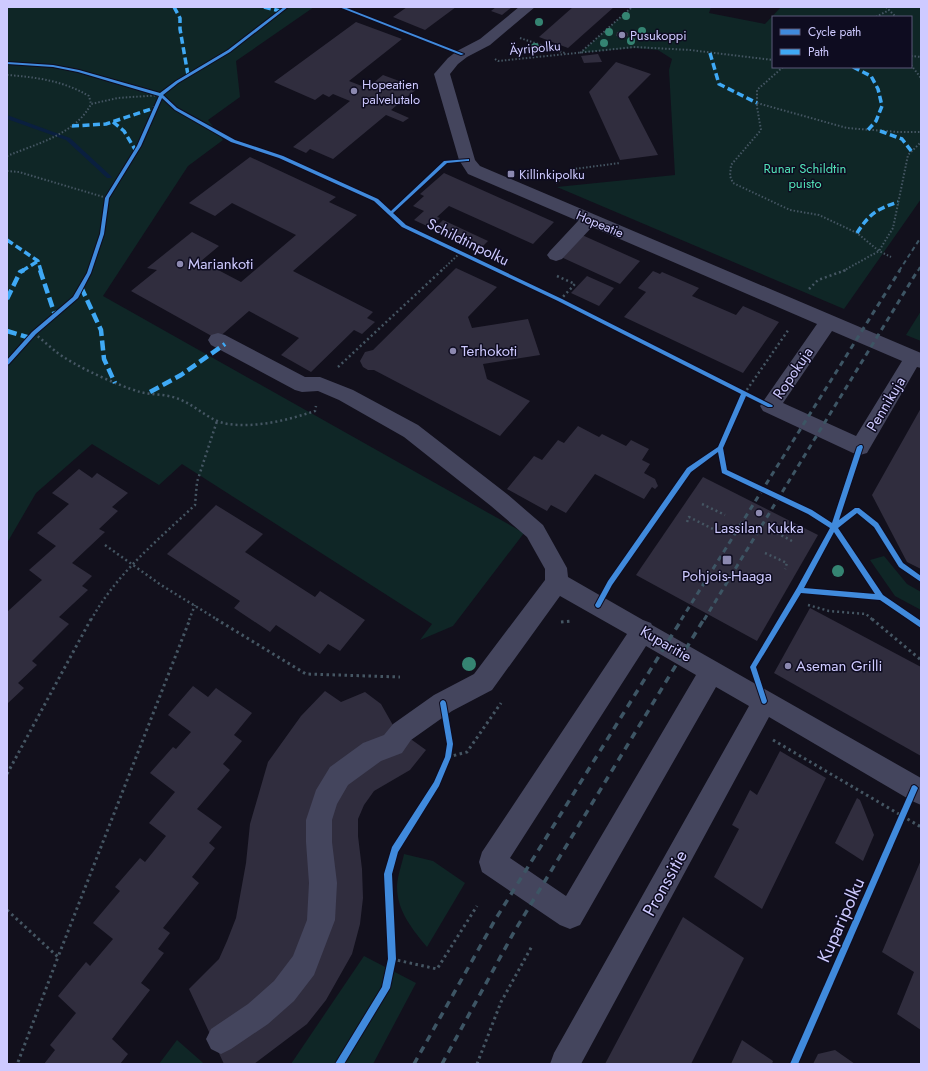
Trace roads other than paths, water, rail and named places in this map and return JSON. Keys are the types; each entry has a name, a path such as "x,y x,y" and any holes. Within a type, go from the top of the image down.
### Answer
{"street":[{"name":"Hopeatie","path":"528,7 485,42 462,54 453,61 442,74 467,160 474,170 917,359"},
{"path":"556,255 590,219"},
{"name":"Ropokuja","path":"812,426 770,406 829,321"},
{"path":"218,340 302,385 320,384 346,395 411,431 499,500 535,531 556,568 557,582 483,682 443,703 402,732 393,744 372,752 339,776 325,799 319,820 323,884 321,920 304,965 279,996 258,1014 222,1038"},
{"name":"Pennikuja","path":"812,426 860,447 917,359"},
{"name":"Kuparitie","path":"557,582 918,790"},
{"path":"642,630 492,862 570,915 712,671"},
{"name":"Pronssitie","path":"564,1064 764,701"}],"waterway":[{"path":"7,117 68,139 109,177"}],"railway":[{"path":"899,271 921,237"},
{"path":"918,271 921,265"},
{"path":"681,620 900,270"},
{"path":"704,620 918,270"},
{"path":"414,1064 495,920 682,619"},
{"path":"442,1064 514,932 704,619"}],"place":[{"name":"Pusukoppi","path":"622,35"},
{"name":"Hopeatien palvelutalo","path":"354,91"},
{"name":"Killinkipolku","path":"511,174"},
{"name":"Mariankoti","path":"180,264"},
{"name":"Terhokoti","path":"453,351"},
{"name":"Lassilan Kukka","path":"759,513"},
{"name":"Pohjois-Haaga","path":"727,560"},
{"name":"Aseman Grilli","path":"788,666"}],"park label":[{"name":"Runar Schildtin puisto","path":"805,176"}]}
